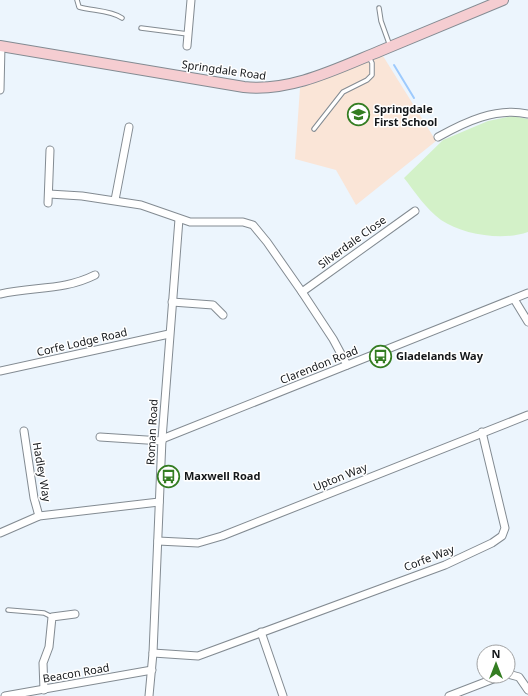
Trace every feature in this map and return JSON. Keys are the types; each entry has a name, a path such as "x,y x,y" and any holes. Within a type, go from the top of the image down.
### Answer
{"street":[{"path":"187,46 191,0"},
{"name":"Springdale Road","path":"1,46 259,88 290,84 327,73 503,0"},
{"path":"0,90 1,46"},
{"path":"438,137 469,122 488,115 507,112 528,114"},
{"path":"115,200 129,127"},
{"path":"48,203 50,150"},
{"path":"49,194 115,200 141,205 190,222 243,222 253,225 302,292 333,339 347,365"},
{"name":"Silverdale Close","path":"302,292 415,211"},
{"name":"Roman Road","path":"149,696 153,654 162,440 179,219"},
{"path":"0,294 66,286 80,283 96,276"},
{"name":"Clarendon Road","path":"162,440 528,293"},
{"path":"514,299 528,322"},
{"path":"172,302 213,305 223,314"},
{"name":"Corfe Lodge Road","path":"0,371 169,334"},
{"name":"Upton Way","path":"158,541 198,543 222,536 528,415"},
{"name":"Hadley Way","path":"24,431 39,516"},
{"name":"Corfe Way","path":"153,654 198,656 445,565 492,543 502,536 505,528 482,432"},
{"path":"100,437 162,440"},
{"path":"0,533 39,516 159,502"},
{"path":"44,690 43,663 49,647 52,617 75,614"},
{"path":"260,632 283,696"},
{"name":"Beacon Road","path":"5,696 152,670"},
{"path":"516,676 519,677 528,690"},
{"path":"449,696 480,684"}],"lane":[{"path":"77,0 79,7 105,12 122,18"},
{"path":"379,8 381,21 390,47"},
{"path":"141,28 188,34"},
{"path":"314,129 343,92 367,80 372,75 372,63 369,56"},
{"path":"8,610 44,613 52,617"}],"shaded area":[{"name":"Springdale First School","path":"383,56 436,141 356,205 336,170 295,159 300,88"}],"green space":[{"path":"513,116 528,119 528,232 507,236 483,235 460,229 441,220 426,206 404,178 443,140 488,121"}],"waterway":[{"path":"394,65 414,98"}],"place":[{"name":"Springdale First School","path":"359,115"},
{"name":"Gladelands Way","path":"381,356"},
{"name":"Maxwell Road","path":"168,476"}]}
